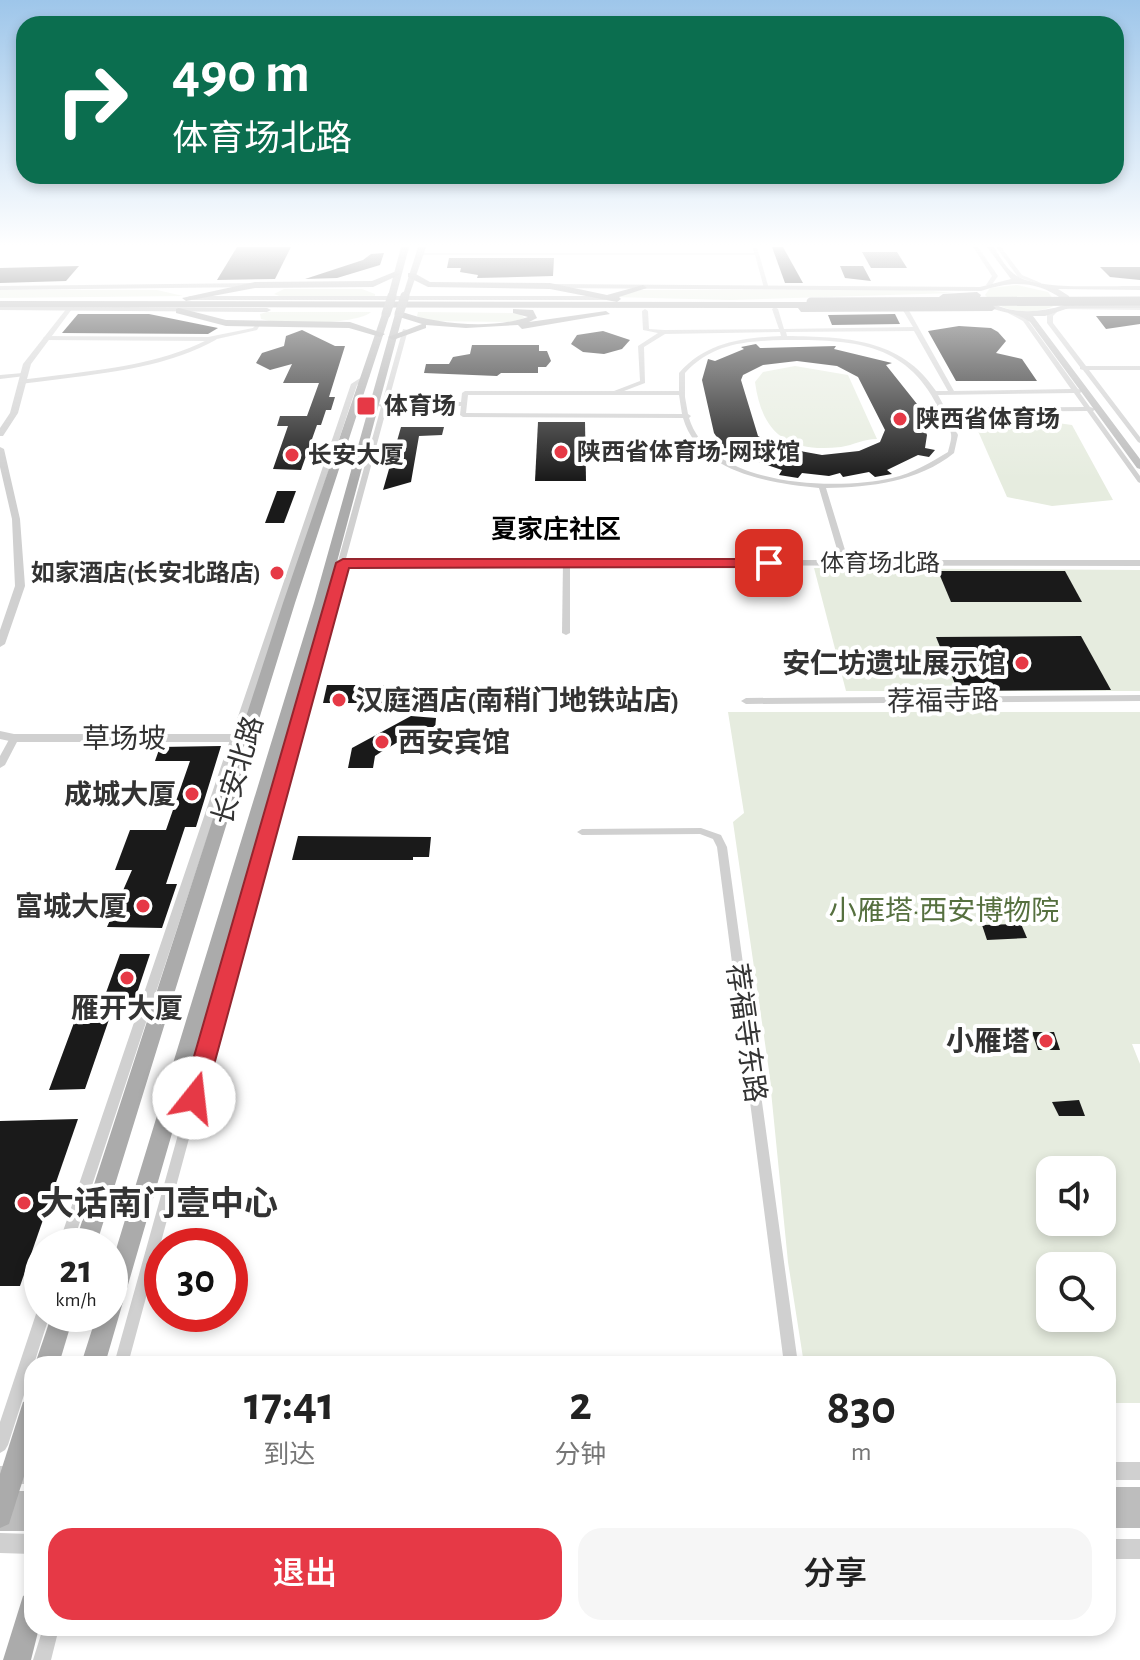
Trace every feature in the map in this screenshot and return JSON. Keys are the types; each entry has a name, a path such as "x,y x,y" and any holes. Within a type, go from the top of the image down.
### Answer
{"highway":[{"path":"249,324 350,325 393,333 432,326 546,324"}],"main road":[{"name":"长安北路","path":"128,1247 337,563 380,405 393,324"},
{"path":"1036,324 1094,409 1140,466"},
{"path":"1045,324 1080,368 1140,454"},
{"name":"长安北路","path":"90,1228 240,738 367,376 393,333"},
{"path":"50,1356 57,1332"},
{"path":"95,1356 103,1332"},
{"path":"1,1510 24,1441"},
{"path":"1116,1498 1140,1498"},
{"path":"1,1510 24,1504"},
{"path":"1,1510 24,1517"},
{"path":"1116,1517 1140,1517"},
{"path":"17,1660 24,1634"}],"street":[{"path":"0,434 14,413 22,378 57,324"},
{"path":"646,324 646,330 664,332 783,334 916,329"},
{"path":"780,324 783,334"},
{"path":"914,324 952,393"},
{"path":"1029,324 1081,391"},
{"path":"0,377 83,373 184,352 215,338 255,329 257,325"},
{"path":"616,392 643,382 641,346 664,332"},
{"path":"783,334 854,343 892,355 919,372 942,410 955,443 951,453 938,465 886,482 821,485 768,478 717,459 692,434 682,393 682,373 706,352 736,342 783,334"},
{"path":"46,338 215,338"},
{"path":"1080,368 1140,368"},
{"path":"1080,368 1140,441"},
{"path":"934,393 1081,391"},
{"path":"682,393 465,393 463,415 688,416"},
{"path":"380,405 464,404"},
{"path":"942,410 1094,409 1140,481"},
{"path":"0,449 5,489 16,519 20,586 0,644"},
{"path":"821,485 845,563"},
{"path":"123,1356 337,563"},
{"name":"体育场北路","path":"337,563 1140,563"},
{"path":"566,564 566,633"},
{"name":"荐福寺路","path":"746,701 1140,698"},
{"name":"草场坡","path":"0,735 14,738 240,738"},
{"path":"0,765 14,738"},
{"path":"71,1228 240,738"},
{"name":"荐福寺东路","path":"582,832 701,831 717,837 722,847 790,1356"},
{"path":"29,1356 37,1332"},
{"path":"0,1445 24,1372"},
{"path":"1116,1471 1140,1471"},
{"path":"0,1543 24,1544"},
{"path":"1116,1549 1140,1549"},
{"path":"42,1660 49,1636"}],"green space":[{"path":"795,366 848,375 877,439 822,448 792,443 781,436 764,415 755,382 763,372"},
{"path":"1006,416 1072,425 1113,500 1052,506 1007,497 974,422"},
{"path":"814,568 1140,570 1140,691 846,691"},
{"name":"小雁塔·西安博物院","path":"728,712 1140,712 1140,1044 1132,1044 1140,1064 1140,1403 1116,1403 1116,1356 803,1356 788,1262 769,1071 733,822 744,813"}],"building":[{"path":"69,324 201,324 218,328 208,334 62,333"},
{"path":"1103,324 1137,324 1106,329"},
{"path":"959,326 991,328 998,332 1006,341 996,353 1022,359 1037,381 956,381 928,331"},
{"path":"302,330 335,346 345,346 329,397 335,397 331,410 326,410 321,425 317,425 301,470 273,469 288,426 277,426 280,416 307,416 319,383 283,383 292,364 270,370 256,363 262,353 284,346 286,336"},
{"path":"603,331 630,340 622,349 604,354 583,352 571,344 577,335"},
{"name":"陕西省体育场","path":"756,344 760,348 836,346 834,349 892,363 886,365 921,409 916,409 927,435 925,448 935,450 929,457 918,455 887,470 892,474 875,477 869,472 843,477 840,473 829,476 802,473 798,478 779,475 782,470 738,455 730,459 719,452 725,449 714,433 702,380 708,359 715,361 744,349 741,347","holes":["797,361 837,366 858,377 885,430 880,442 859,451 822,455 778,447 758,436 741,380 743,375 763,365"]},
{"path":"472,345 539,345 539,351 547,351 551,361 546,367 538,367 538,373 501,373 497,376 424,373 426,364 449,364 453,357 470,354"},
{"name":"陕西省体育场-网球馆","path":"538,422 585,422 586,481 535,481"},
{"path":"401,427 444,427 442,435 419,436 411,482 383,490"},
{"path":"277,491 296,491 284,523 265,523"},
{"path":"938,571 1065,571 1082,602 951,602"},
{"name":"安仁坊遗址展示馆","path":"1081,636 1111,690 958,691 936,637"},
{"path":"327,685 386,685 383,703 323,703"},
{"name":"西安宾馆","path":"411,716 436,718 435,729 420,729 381,752 375,756 373,768 348,768 352,748"},
{"path":"221,746 196,827 185,827 166,884 177,884 162,928 107,927 132,870 115,870 130,830 166,830 190,761 155,761 160,747"},
{"path":"298,836 431,837 429,857 413,857 413,860 292,860"},
{"path":"1021,924 1027,938 987,940 982,925"},
{"path":"120,954 150,954 134,1002 115,1002 85,1089 49,1090 78,1012 99,1012"},
{"name":"小雁塔","path":"1032,1032 1054,1032 1060,1050 1038,1050"},
{"path":"1079,1100 1085,1116 1059,1116 1052,1102"},
{"name":"大话南门壹中心","path":"78,1119 40,1228 24,1228 24,1274 20,1286 0,1286 0,1121"}],"place":[{"name":"体育场","path":"366,406"},
{"name":"陕西省体育场","path":"900,419"},
{"name":"陕西省体育场-网球馆","path":"561,452"},
{"name":"长安大厦","path":"292,455"},
{"name":"如家酒店(长安北路店)","path":"277,573"},
{"name":"安仁坊遗址展示馆","path":"1022,663"},
{"name":"汉庭酒店(南稍门地铁站店)","path":"339,700"},
{"name":"西安宾馆","path":"382,742"},
{"name":"成城大厦","path":"192,794"},
{"name":"富城大厦","path":"143,906"},
{"name":"雁开大厦","path":"127,978"},
{"name":"小雁塔","path":"1046,1041"},
{"name":"大话南门壹中心","path":"24,1203"}],"district":[{"name":"夏家庄社区","path":"556,529"}],"route":[{"path":"194,1098 343,563 769,563"}]}
